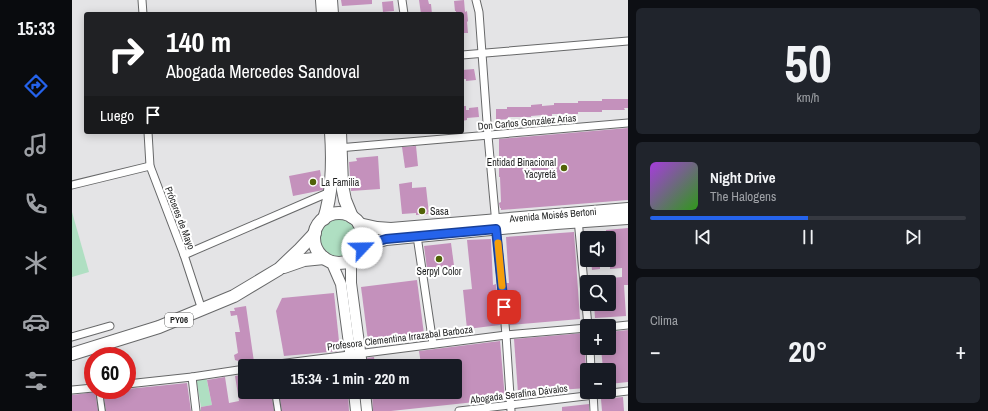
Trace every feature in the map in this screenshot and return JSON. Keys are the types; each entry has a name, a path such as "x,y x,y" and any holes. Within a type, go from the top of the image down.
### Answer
{"main road":[{"path":"322,0 323,12"},
{"path":"332,0 332,12"},
{"name":"PY06","path":"332,134 336,148 343,192 364,236 362,248"},
{"name":"PY06","path":"279,269 300,250 324,219 340,134"},
{"name":"Avenida Moisés Bertoni","path":"577,218 628,209"},
{"path":"324,219 336,214 343,214 356,220"},
{"name":"Avenida Moisés Bertoni","path":"356,220 377,228 391,229 496,225 577,218 628,218"},
{"name":"Avenida Moisés Bertoni","path":"362,248 378,240 496,225"},
{"path":"315,232 316,244 319,252 328,260 341,284 356,354 358,359"},
{"path":"354,359 356,354 350,274 355,258 362,248"},
{"name":"PY06","path":"72,354 159,327 202,310 234,296 279,269 304,260 328,260 338,263 355,258"},
{"path":"355,399 356,411"},
{"path":"366,399 367,411"}],"street":[{"path":"142,0 143,12"},
{"path":"402,0 404,12"},
{"path":"476,0 482,53 511,408"},
{"path":"464,55 628,41"},
{"name":"Don Carlos González Arias","path":"336,148 628,123"},
{"name":"Próceres de Mayo","path":"148,134 150,166 184,255 202,310"},
{"path":"72,185 150,166"},
{"path":"184,255 330,192"},
{"path":"577,218 586,319"},
{"path":"417,236 433,344"},
{"path":"616,326 628,325"},
{"path":"72,337 110,326"},
{"name":"Profesora Clementina Irrazabal Barboza","path":"317,359 506,335 580,328"},
{"path":"136,383 238,370"},
{"path":"192,376 196,411"},
{"path":"72,390 84,389"},
{"name":"Abogada Serafina Dávalos","path":"616,392 628,391"},
{"name":"Abogada Serafina Dávalos","path":"459,411 511,408 580,395"},
{"path":"100,399 102,411"},
{"path":"276,399 278,411"},
{"path":"593,399 594,411"}],"green space":[{"path":"72,212 89,272 72,277"},
{"path":"344,218 351,221 357,227 360,238 359,246 351,255 344,258 336,258 329,255 321,246 320,234 323,227 332,219"},
{"path":"206,376 212,405 201,407 196,378"}],"building":[{"path":"341,0 372,0 372,4 342,6"},
{"path":"419,0 428,0 429,4 431,4 432,12 421,12"},
{"path":"464,0 465,12 467,11 468,33 464,33 464,12 455,11 454,1"},
{"path":"393,1 394,11 383,12 382,2"},
{"path":"474,69 476,80 466,81 466,79 464,79 464,70"},
{"path":"602,99 628,99 628,108 624,108 625,110 602,110 602,112 578,112 578,114 552,114 552,116 543,115 531,117 508,117 508,119 496,120 496,109 507,109 507,107 531,107 531,105 542,104 542,106 554,105 554,103 578,103 578,101 602,101"},
{"path":"464,106 466,106 466,110 469,110 469,108 478,107 479,117 467,118 467,120 464,121"},
{"name":"Entidad Binacional Yacyretá","path":"628,128 628,200 501,210 499,203 501,202 499,177 499,139"},
{"path":"416,146 418,166 405,168 402,147"},
{"path":"378,156 380,189 351,191 349,162 357,161 356,158"},
{"path":"320,170 323,190 293,196 289,176"},
{"path":"412,182 412,188 426,187 429,214 402,214 399,184"},
{"path":"628,228 628,285 624,285 626,316 595,318 594,311 616,311 616,278 622,277 622,268 610,269 610,267 616,267 616,231 606,230"},
{"path":"574,232 580,319 510,325 506,283 509,283 506,237"},
{"path":"491,239 493,285 496,284 500,325 467,329 463,290 472,289 467,240"},
{"name":"Serpyl Color","path":"451,243 455,273 428,276 424,246"},
{"path":"592,267 600,267 600,269 592,270"},
{"path":"417,280 424,334 368,341 361,287"},
{"path":"334,293 340,351 284,356 276,311 282,298"},
{"path":"246,306 254,359 235,360 234,355 238,353 235,332 240,332 237,315 231,316 230,311 235,311 234,308"},
{"path":"628,330 628,382 616,383 616,363 602,363 602,355 616,355 616,331"},
{"path":"580,333 580,355 585,355 586,363 580,363 580,389 518,393 514,339"},
{"path":"500,341 505,399 486,401 486,403 476,404 475,402 391,411 373,411 372,399 462,399 462,359 420,359 419,351"},
{"path":"374,357 374,359 367,359"},
{"path":"238,375 238,395 235,376"},
{"path":"225,377 229,403 239,401 239,399 272,399 274,411 201,411 201,407 212,405 207,380"},
{"path":"187,383 191,411 106,411 104,399 136,399 136,388"},
{"path":"84,393 84,399 96,399 98,411 72,411 72,395"},
{"path":"623,397 624,411 602,411 601,399 616,399 616,398"},
{"path":"280,399 348,399 349,411 282,411"},
{"path":"589,404 589,411 562,411 562,407"}],"slow traffic":[{"path":"498,243 502,286"}],"place":[{"name":"Entidad Binacional Yacyretá","path":"564,168"},
{"name":"La Familia","path":"313,182"},
{"name":"Sasa","path":"422,211"},
{"name":"Serpyl Color","path":"439,259"}],"route":[{"path":"362,248 378,240 496,229 504,307"}]}
